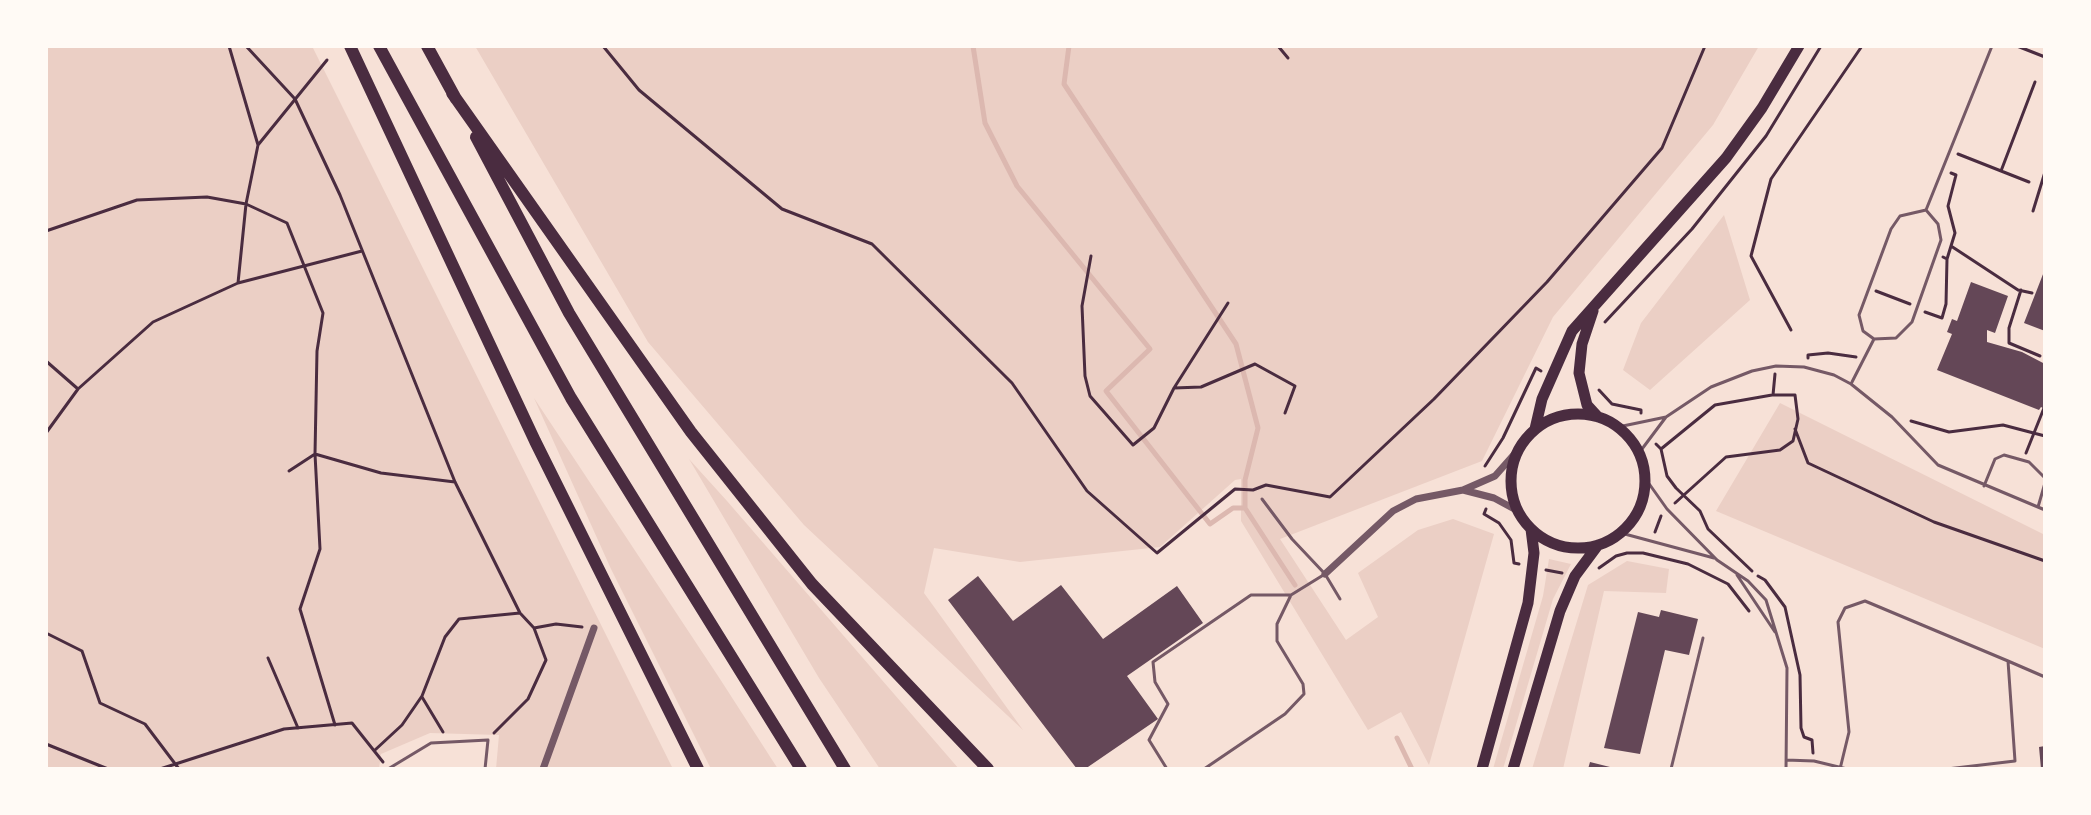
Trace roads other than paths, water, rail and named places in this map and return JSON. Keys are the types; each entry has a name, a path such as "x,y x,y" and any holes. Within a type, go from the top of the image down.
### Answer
{"highway":[{"path":"350,46 535,441 698,769"},
{"path":"379,46 571,398 801,769"},
{"path":"427,46 569,313 845,769"},
{"path":"452,93 691,432 812,584 988,769"}],"main road":[{"path":"1535,429 1557,417 1576,414 1598,417 1618,427 1639,453 1645,478 1636,515 1621,533 1598,545 1574,548 1554,544 1531,529 1518,511 1511,476 1518,450 1535,429 1552,374 1572,331 1597,300 1667,229 1726,158 1762,108 1799,46"},
{"path":"1597,300 1582,344 1579,373 1587,405 1598,417"},
{"path":"1482,769 1528,603 1534,553 1531,529"},
{"path":"1513,769 1560,611 1575,576 1598,545"}],"street":[{"path":"1463,490 1495,476 1518,450"},
{"path":"1325,574 1393,511 1438,492 1463,490 1490,497 1518,511"},
{"path":"543,769 594,628"}],"lane":[{"path":"1926,210 1992,46"},
{"path":"1926,210 1938,224 1941,240 1937,255 1906,331 1896,338 1874,339 1863,331 1859,315 1891,229 1900,216 1926,210"},
{"path":"1851,384 1874,339"},
{"path":"1618,427 1666,417 1737,375 1776,366 1808,368 1851,384 1903,429 1938,465 2045,510"},
{"path":"1639,453 1666,417"},
{"path":"1984,486 1995,459 2004,455 2023,461 2041,471 2045,481 2038,507"},
{"path":"1645,478 1667,509 1717,560 1766,600 1787,668 1786,769"},
{"path":"1262,499 1292,539 1325,574 1340,599"},
{"path":"1621,533 1717,560"},
{"path":"1736,573 1778,635"},
{"path":"1204,769 1285,714 1304,694 1303,684 1277,641 1277,624 1291,595 1307,582 1325,574"},
{"path":"1167,769 1149,740 1167,709 1155,682 1153,662 1251,595 1291,595"},
{"path":"1841,767 1849,732 1838,622 1845,608 1854,602 1865,601 2045,677"},
{"path":"1671,769 1703,638"},
{"path":"1947,769 2015,761 2008,661"},
{"path":"388,769 431,743 488,740 485,769"},
{"path":"1786,760 1847,769"}],"waterway":[{"path":"973,46 985,123 1017,186 1150,349 1106,391 1210,524 1233,508 1245,508"},
{"path":"1069,46 1064,84 1236,344 1258,428 1245,480 1245,508 1295,585"},
{"path":"1397,738 1412,769"}]}
